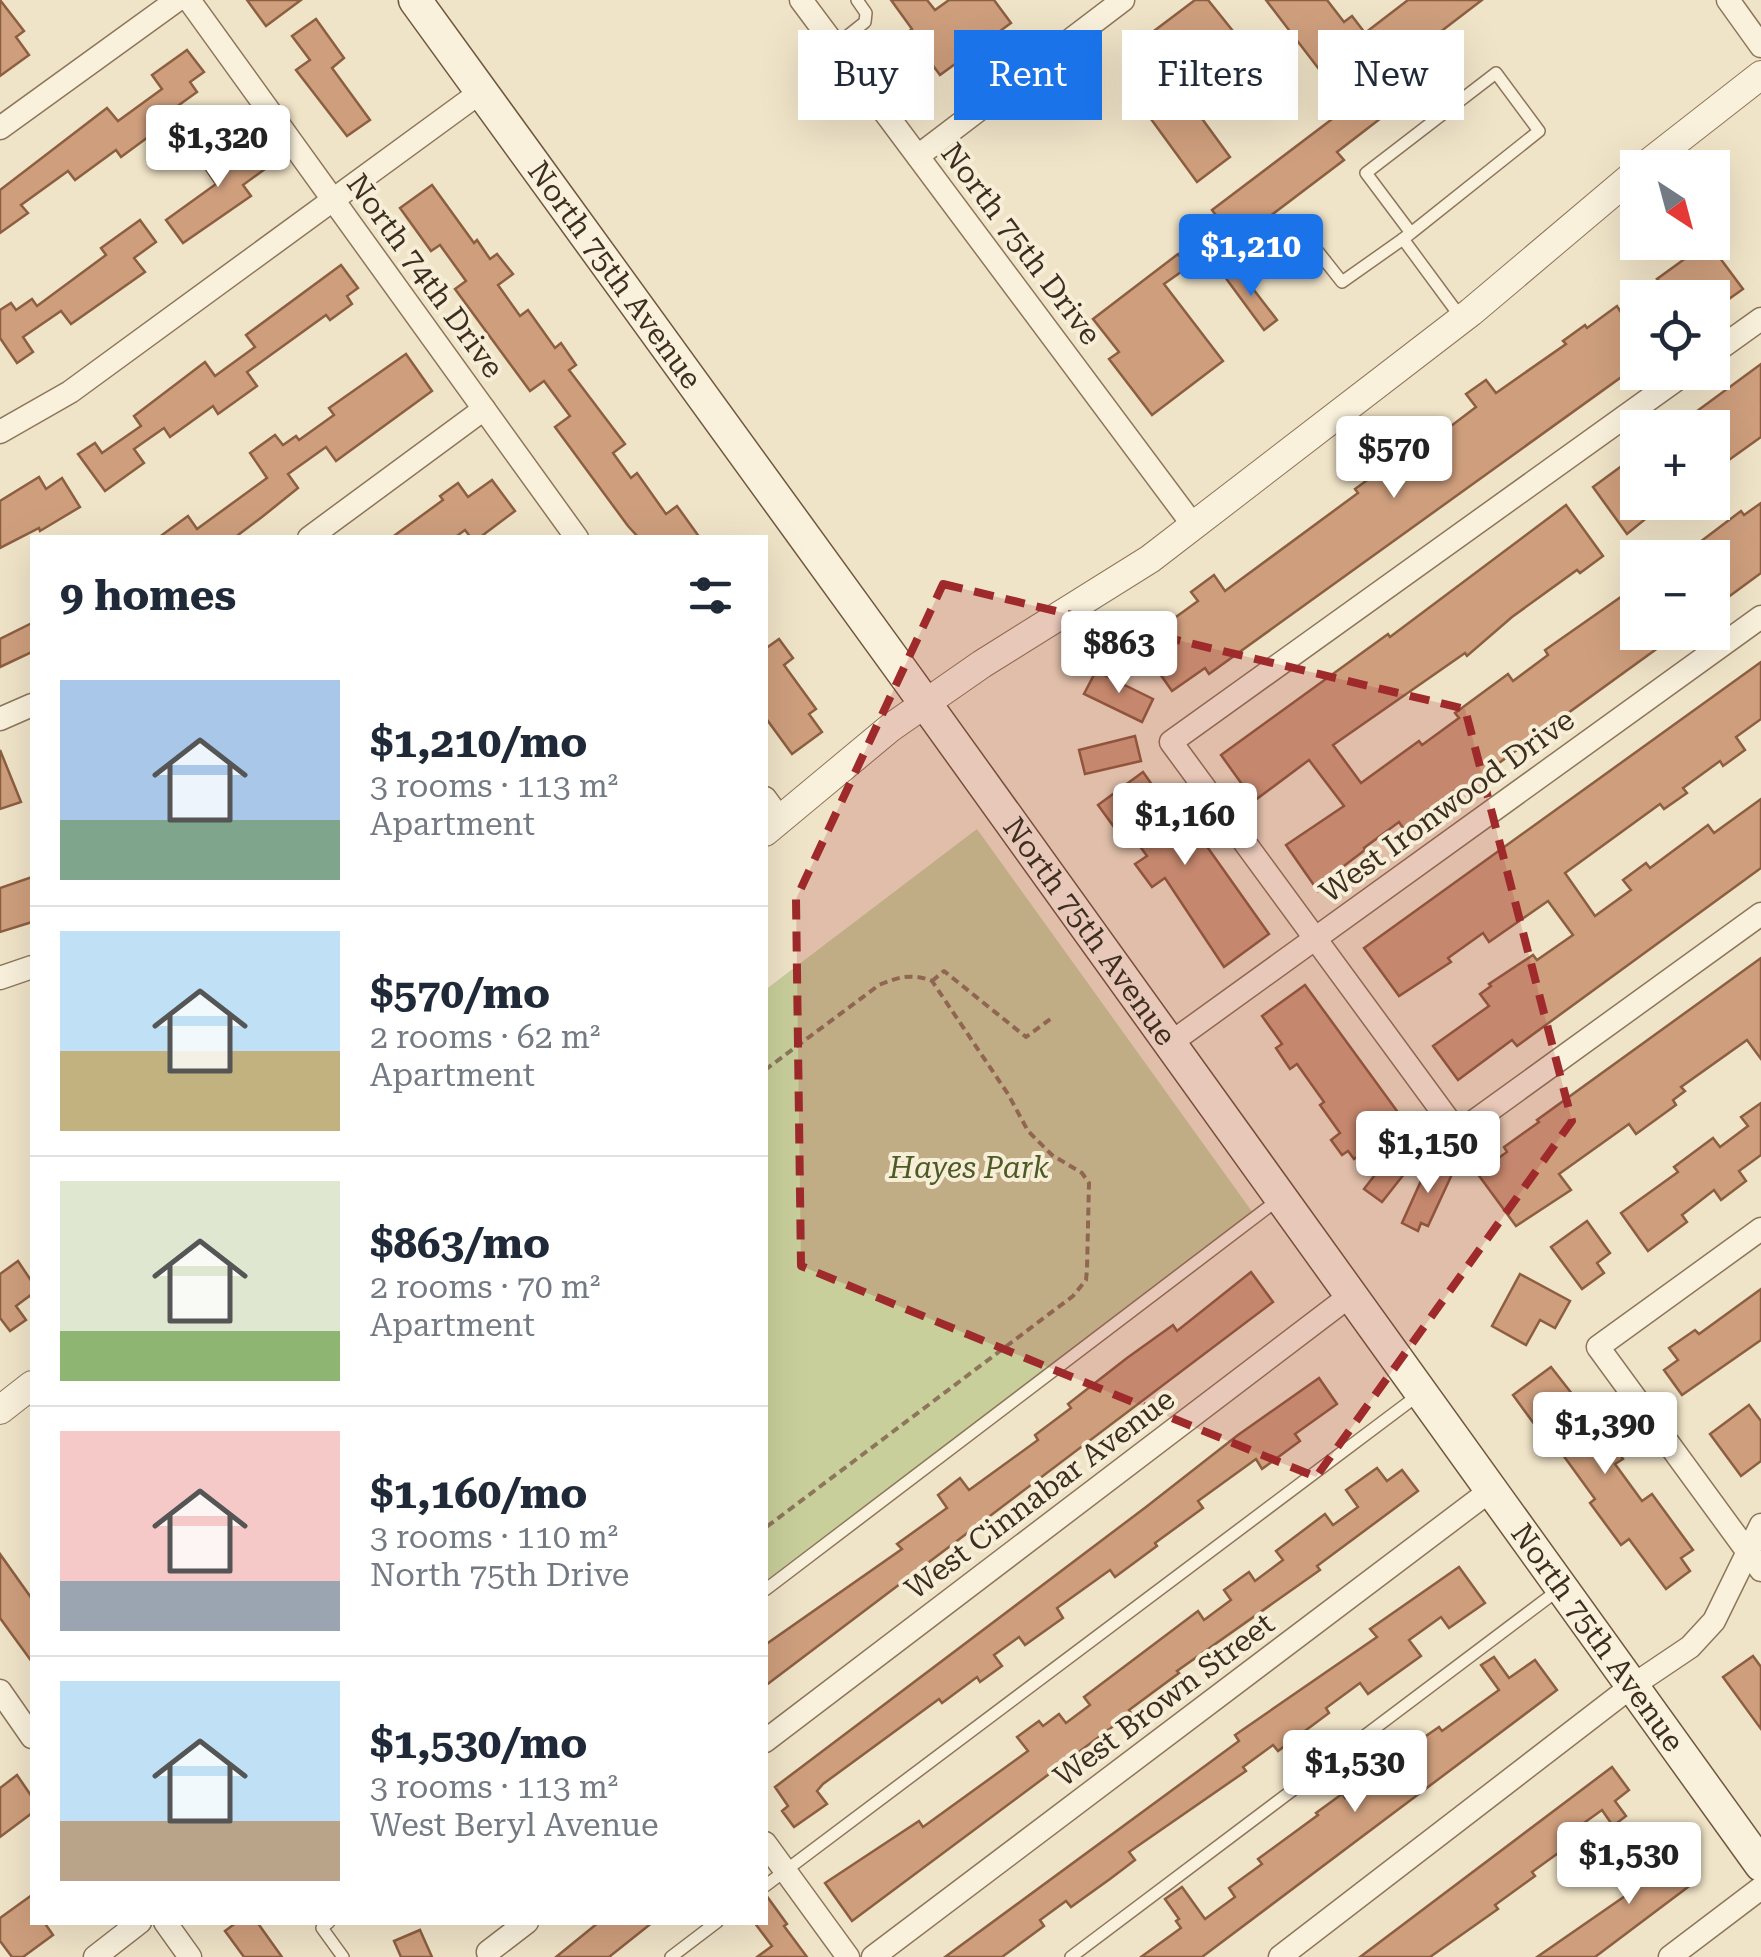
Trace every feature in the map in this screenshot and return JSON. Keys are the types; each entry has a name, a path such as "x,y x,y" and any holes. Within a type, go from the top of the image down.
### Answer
{"main road":[{"name":"North 75th Avenue","path":"414,0 1761,1866"}],"street":[{"path":"0,128 177,0"},
{"name":"North 74th Drive","path":"189,0 575,535"},
{"name":"North 75th Drive","path":"801,0 823,30"},
{"path":"918,156 1123,0"},
{"path":"1728,0 1761,46"},
{"path":"1664,150 1761,75"},
{"path":"0,432 70,392 482,91"},
{"name":"North 75th Drive","path":"891,120 1192,525"},
{"path":"770,816 925,704 1150,559 1462,319 1620,186"},
{"path":"1730,341 1761,319"},
{"path":"1661,390 1171,742 1458,1133 1761,914"},
{"path":"313,535 484,410"},
{"name":"West Ironwood Drive","path":"1169,1044 1761,617"},
{"path":"0,718 30,706"},
{"path":"0,978 30,968"},
{"path":"1754,1560 1598,1347 1761,1229"},
{"name":"West Cinnabar Avenue","path":"768,1739 1351,1294"},
{"path":"0,1410 30,1387"},
{"name":"West Brown Street","path":"873,1957 1491,1490"},
{"path":"1280,1957 1632,1686 1690,1647 1714,1622 1754,1560 1761,1526"},
{"path":"0,1692 9,1724"},
{"path":"768,1847 848,1957"},
{"path":"1670,1957 1761,1888"},
{"path":"94,1957 136,1925"},
{"path":"168,1925 190,1957"},
{"path":"488,1952 523,1925"}],"lane":[{"path":"856,30 866,22 866,13 857,0"},
{"path":"1300,229 1342,282 1407,236 1540,131 1496,73 1366,173 1407,236 1462,319"},
{"path":"768,1588 1281,1198"},
{"path":"768,1884 1422,1392"},
{"path":"1071,1957 1561,1588"},
{"path":"326,1925 322,1928 344,1957"},
{"path":"671,1957 713,1925"}],"path":[{"path":"932,981 944,971 1026,1037 1052,1017"},
{"path":"768,1068 879,985 900,976 919,976 932,981 1037,1143 1082,1173 1088,1183 1086,1280 1074,1296 768,1526"}],"highlighted area":[{"path":"943,584 1465,709 1572,1121 1316,1477 801,1266 796,899"}],"green space":[{"name":"Hayes Park","path":"977,829 1253,1213 768,1579 768,988"}],"building":[{"path":"0,0 24,31 16,37 29,55 0,76"},
{"path":"247,0 301,0 266,26"},
{"path":"891,0 927,0 935,10 949,0 994,0 1011,23 1001,30 954,30 954,65 940,75 934,67 934,30 912,29"},
{"path":"1195,0 1208,0 1232,30 1155,30"},
{"path":"1266,0 1327,0 1344,22 1352,16 1363,30 1318,30 1318,68 1298,42 1298,30 1289,30"},
{"path":"1408,0 1482,0 1443,30 1369,30"},
{"path":"316,19 344,58 332,68 370,120 347,136 296,70 310,60 292,36"},
{"path":"187,50 204,72 190,82 197,92 154,123 159,129 121,157 116,150 75,180 68,171 21,205 28,213 0,233 0,190 107,108 118,121 162,89 152,75"},
{"path":"1152,120 1203,120 1230,157 1197,182"},
{"path":"1331,120 1378,120 1337,152 1344,160 1236,242 1212,210"},
{"path":"245,141 265,169 243,185 251,196 183,243 166,220 216,184 201,162 227,144 232,151"},
{"path":"432,185 474,243 477,240 490,259 497,254 513,274 498,285 520,316 528,310 555,348 561,343 576,365 569,370 625,444 613,453 631,478 637,473 666,514 677,506 698,535 636,535 628,526 555,427 570,416 544,381 530,391 455,289 466,281 440,245 431,251 400,208"},
{"path":"140,220 156,242 134,258 145,272 71,324 61,311 23,337 33,352 17,363 0,338 0,310 11,303 16,310 32,299 37,306 106,255 101,248"},
{"path":"1178,254 1188,267 1164,284 1223,361 1152,415 1109,359 1119,352 1093,319"},
{"path":"1683,260 1721,260 1743,289 1730,298 1730,280 1657,279"},
{"path":"341,265 358,288 347,296 352,304 330,320 326,315 247,372 257,386 218,414 213,406 170,437 164,428 134,449 144,463 105,491 78,454 95,443 102,453 141,426 134,416 205,362 215,376 255,347 246,335"},
{"path":"1237,268 1277,320 1264,330 1225,277"},
{"path":"1617,306 1620,378 1209,674 1205,668 1172,691 1134,637 1157,620 1162,627 1198,601 1191,592 1214,575 1225,591 1358,493 1355,489 1377,473 1380,478 1448,431 1476,407 1466,394 1486,380 1496,393 1566,344 1563,341 1585,325 1587,328"},
{"path":"406,354 432,391 336,461 326,447 288,474 298,488 238,535 162,535 188,516 197,529 267,478 250,453 275,435 283,445 296,436 299,440 334,415 329,408"},
{"path":"1761,364 1761,437 1730,459 1730,410 1698,410"},
{"path":"1620,467 1620,520 1644,520 1627,534 1593,487"},
{"path":"39,477 46,489 62,478 80,507 40,531 39,528 0,548 0,501"},
{"path":"492,480 515,511 483,535 469,535 465,530 458,535 395,535 443,500 440,496 458,483 468,497"},
{"path":"1761,503 1761,573 1730,596 1730,540 1703,540 1741,511 1744,515"},
{"path":"1566,505 1603,556 1512,617 1467,656 1465,653 1333,745 1361,783 1459,718 1455,713 1508,674 1513,681 1548,655 1545,650 1620,598 1620,650 1655,650 1405,831 1399,822 1318,891 1286,845 1344,806 1309,760 1254,801 1221,755 1388,634 1390,637"},
{"path":"30,624 30,653 0,667 0,639"},
{"path":"779,639 793,658 784,665 816,709 809,714 822,732 792,754 768,721 768,647"},
{"path":"1761,662 1761,719 1736,737 1745,750 1723,766 1720,761 1683,788 1687,793 1664,809 1660,804 1565,873 1595,916 1631,890 1623,880 1646,863 1650,868 1708,825 1714,833 1761,799 1761,868 1517,1046 1512,1040 1458,1080 1433,1046 1489,1006 1480,994 1489,984 1533,955 1537,960 1573,935 1548,901 1489,942 1483,933 1448,958 1451,962 1399,996 1364,948"},
{"path":"1096,671 1153,699 1142,722 1084,694"},
{"path":"1135,736 1141,761 1085,774 1079,750"},
{"path":"0,750 21,802 0,809"},
{"path":"1143,772 1165,803 1171,799 1191,824 1269,934 1224,967 1165,878 1152,887 1135,864 1147,856 1122,822 1114,827 1098,805"},
{"path":"30,878 30,923 0,932 0,888"},
{"path":"1761,958 1761,1059 1747,1040 1681,1087 1685,1091 1673,1100 1676,1105 1636,1134 1629,1124 1559,1174 1571,1190 1516,1226 1477,1173 1507,1152 1504,1147 1537,1120"},
{"path":"1305,985 1405,1122 1354,1159 1348,1151 1342,1155 1331,1140 1340,1133 1320,1105 1324,1102 1297,1064 1290,1069 1276,1048 1282,1044 1262,1016"},
{"path":"1761,1103 1761,1155 1739,1171 1746,1181 1721,1200 1714,1190 1682,1215 1687,1222 1648,1251 1621,1213 1678,1172 1674,1167 1713,1138 1720,1147 1748,1126 1741,1117"},
{"path":"1401,1141 1419,1155 1382,1202 1364,1189"},
{"path":"1430,1161 1453,1172 1428,1226 1421,1223 1418,1231 1402,1223"},
{"path":"1587,1221 1610,1253 1597,1263 1604,1273 1582,1289 1551,1247"},
{"path":"18,1261 30,1279 30,1296 16,1306 26,1320 10,1331 0,1318 0,1274"},
{"path":"1251,1272 1273,1302 768,1684 768,1643 902,1549 897,1544 947,1508 938,1495 960,1478 969,1490 1038,1440 1035,1435 1071,1408 1068,1404 1127,1358 1173,1325 1177,1331"},
{"path":"1520,1274 1570,1301 1555,1328 1540,1320 1526,1345 1492,1326"},
{"path":"1761,1289 1761,1340 1682,1395 1664,1370 1678,1360 1669,1348 1695,1330 1699,1334"},
{"path":"1551,1367 1623,1459 1615,1464 1642,1501 1652,1494 1693,1550 1681,1558 1690,1571 1666,1589 1629,1539 1621,1545 1590,1503 1595,1499 1547,1433 1543,1436 1513,1395"},
{"path":"1319,1378 1337,1404 1295,1434 1300,1441 1262,1469 1256,1459 1198,1501 1203,1508 1155,1543 1157,1546 1115,1577 1110,1570 1057,1608 1063,1618 1025,1645 1019,1637 994,1655 1002,1666 980,1682 977,1677 942,1703 939,1699 823,1784 817,1791 827,1804 794,1827 782,1811 788,1806 775,1787 1238,1435"},
{"path":"1749,1405 1761,1421 1761,1461 1741,1476 1710,1434"},
{"path":"1377,1468 1387,1481 1402,1470 1418,1491 1317,1566 1320,1570 1177,1671 1129,1710 1131,1713 852,1921 825,1883 919,1821 923,1827 1028,1751 1017,1737 1039,1721 1043,1726 1059,1714 1066,1723 1090,1705 1084,1697 1198,1611 1204,1620 1231,1600 1224,1590 1249,1572 1255,1581 1283,1560 1276,1551 1325,1514 1333,1525 1358,1507 1346,1490"},
{"path":"0,1554 30,1596 30,1659 0,1618"},
{"path":"1459,1567 1485,1603 1449,1628 1441,1617 1409,1640 1421,1656 1368,1694 1360,1683 1326,1708 1329,1713 1278,1751 1273,1745 1243,1767 1246,1771 1129,1852 1135,1860 1110,1879 1071,1907 1066,1901 1040,1920 1044,1926 1002,1957 945,1957 1239,1741 1235,1735 1377,1637 1370,1629"},
{"path":"1753,1656 1761,1667 1761,1729 1723,1677"},
{"path":"1494,1657 1509,1678 1535,1660 1557,1690 1202,1957 1141,1957 1181,1928 1165,1899 1182,1887 1205,1919 1235,1897 1229,1888 1262,1864 1258,1859 1316,1813 1342,1794 1345,1798 1393,1763 1396,1767 1424,1746 1420,1740 1439,1727 1442,1731 1499,1690 1481,1665"},
{"path":"1612,1767 1629,1790 1615,1801 1626,1816 1613,1826 1602,1810 1574,1830 1579,1838 1532,1872 1535,1876 1495,1905 1498,1909 1430,1957 1360,1957"},
{"path":"17,1775 30,1794 30,1814 0,1837 0,1788"},
{"path":"1668,1844 1696,1881 1595,1957 1537,1957 1641,1885 1631,1871"},
{"path":"30,1896 30,1925 46,1925 53,1935 23,1957 12,1957 0,1941 0,1918"},
{"path":"768,1898 807,1957 757,1957 772,1946 756,1925 768,1925"},
{"path":"233,1925 259,1925 282,1957 244,1957 225,1931"},
{"path":"595,1925 649,1925 609,1957 556,1957"},
{"path":"420,1930 432,1957 401,1957 394,1941"}]}
